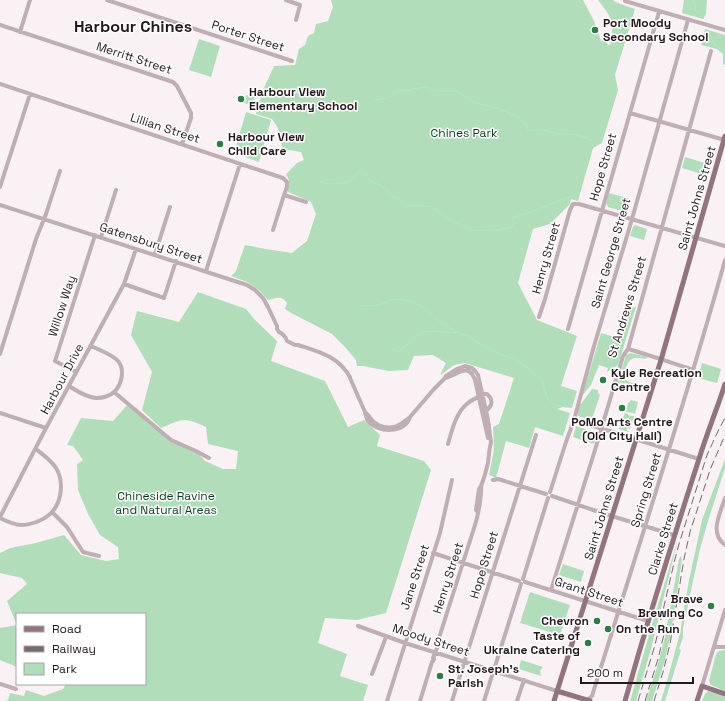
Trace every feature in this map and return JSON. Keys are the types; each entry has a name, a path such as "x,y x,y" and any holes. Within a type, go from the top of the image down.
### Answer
{"main road":[{"name":"Saint Johns Street","path":"554,701 662,360 725,139"},
{"name":"Clarke Street","path":"625,701 674,535 725,384"},
{"path":"697,701 702,686 725,694"},
{"name":"Moody Street","path":"557,691 588,701"}],"street":[{"path":"20,32 30,0"},
{"name":"Porter Street","path":"107,0 292,61"},
{"path":"286,0 300,5 296,20"},
{"path":"625,2 725,30"},
{"name":"Hope Street","path":"568,329 659,12"},
{"name":"Saint George Street","path":"484,701 574,420 688,20"},
{"name":"Merritt Street","path":"0,25 173,82 177,86 191,113 182,144"},
{"name":"St Andrews Street","path":"551,590 623,356 628,349 711,51"},
{"name":"Lillian Street","path":"0,84 283,178 287,182 284,195"},
{"path":"0,187 30,94"},
{"path":"630,113 725,139"},
{"path":"206,271 240,164"},
{"path":"0,354 36,239 60,171"},
{"path":"101,237 116,190"},
{"path":"273,230 284,195 306,202"},
{"name":"Henry Street","path":"539,317 573,204 579,204 602,210"},
{"name":"Gatensbury Street","path":"0,205 206,271 244,284 255,290 266,302 279,332 281,332 287,341 330,356 340,364 345,370 348,378 350,378 368,421 385,430 393,430 403,426 409,421 410,417 445,378 448,378 461,371 470,372 473,375 481,396"},
{"path":"155,254 170,207"},
{"path":"602,210 725,246"},
{"name":"Willow Way","path":"76,372 55,361 95,235"},
{"name":"Harbour Drive","path":"0,518 46,428 124,284 136,249"},
{"name":"Spring Street","path":"588,701 592,696 646,526 694,370 725,260"},
{"path":"124,284 164,298 176,261"},
{"path":"69,386 86,396 102,398 114,392 119,384 122,370 120,365 113,357 91,346"},
{"path":"628,349 694,370"},
{"path":"114,392 171,440 209,458"},
{"path":"448,444 456,418 462,409 471,401 485,394 489,396 492,403 486,411"},
{"path":"481,396 490,431 490,446"},
{"path":"481,396 490,446"},
{"path":"0,413 46,428"},
{"path":"574,420 699,459"},
{"name":"Hope Street","path":"452,701 536,435"},
{"name":"Henry Street","path":"420,701 476,521 479,489 488,464 490,446"},
{"path":"0,518 16,524 25,525 40,520 52,512 58,502 60,495 59,475 52,463 36,449"},
{"path":"493,480 498,479 674,535"},
{"name":"Jane Street","path":"387,701 440,533 452,480"},
{"path":"723,544 717,536 716,528 725,498"},
{"path":"52,512 67,527 82,552 99,556"},
{"name":"Grant Street","path":"433,553 648,621"},
{"path":"702,686 725,610"},
{"name":"Moody Street","path":"358,626 386,637 557,691"},
{"path":"372,674 386,637"},
{"path":"714,647 725,647"},
{"path":"517,701 524,680"},
{"path":"0,684 16,689"}],"green space":[{"name":"Chines Park","path":"331,0 583,0 594,21 601,41 606,40 608,45 611,44 609,41 612,39 612,24 609,15 598,0 613,0 635,9 615,75 618,90 602,143 593,148 578,201 571,199 570,204 550,224 533,229 518,283 537,320 577,336 561,386 577,391 572,408 563,407 557,409 570,413 563,436 535,427 529,448 506,441 496,478 489,475 494,450 493,427 499,424 514,378 465,363 454,365 441,375 446,363 433,355 414,356 408,370 389,371 357,366 356,360 332,334 285,309 287,303 283,299 279,298 268,300 260,291 247,282 231,276 236,271 245,245 292,253 307,241 316,214 311,202 288,192 289,180 286,174 297,163 304,160 301,152 290,150 283,151 278,128 272,119 256,114 263,90 274,66 295,65 299,49 305,45 308,36 314,33 316,24 328,21 333,7"},
{"path":"684,0 707,0 706,14 703,19 682,13"},
{"path":"705,29 725,35 725,65 723,64 723,54 717,49 701,45"},
{"path":"199,39 220,46 211,77 189,70"},
{"path":"253,88 259,91 257,97 255,97 252,105 244,103 246,95 250,96"},
{"path":"246,112 271,120 259,162 234,153"},
{"path":"685,157 708,164 705,175 682,168"},
{"path":"609,193 631,199 628,209 618,210 608,207 606,203"},
{"path":"635,225 647,229 644,240 630,236"},
{"name":"Chineside Ravine and Natural Areas","path":"198,292 246,309 254,319 277,341 271,361 325,381 348,427 364,420 380,435 377,446 424,461 431,470 386,613 357,620 325,618 318,643 347,654 340,676 368,685 363,701 4,701 8,700 10,693 24,696 26,690 44,696 63,689 65,685 146,685 146,613 16,613 16,623 7,601 27,584 22,578 0,573 0,553 10,548 36,543 64,535 81,555 106,561 119,559 118,547 100,535 88,514 78,490 77,464 83,460 73,446 67,445 81,418 113,421 127,405 169,440 200,455 205,461 223,469 236,469 238,451 208,444 206,427 192,421 183,420 161,428 142,410 152,372 131,335 137,311 179,322"},
{"path":"636,307 618,365 607,372 608,368 599,365 591,385 582,396 601,333 618,338 627,308"},
{"path":"630,353 648,358 632,359 625,369 626,372 623,378 640,386 623,384 620,382 617,392 615,391 626,355"},
{"path":"702,363 721,369 717,383 698,378"},
{"path":"592,389 598,390 600,395 592,419 600,423 578,416 577,413 580,404"},
{"path":"631,400 638,402 635,414 626,412 628,403"},
{"path":"625,413 634,416 630,429 627,428 629,432 619,429 621,418 623,418"},
{"path":"576,426 598,433 594,444 573,437"},
{"path":"725,459 725,468 700,549 683,628 683,637 679,649 681,650 665,701 661,701 680,633 689,580 702,520"},
{"path":"678,539 651,649 636,701 630,701 653,621"},
{"path":"681,556 682,560 671,633 665,660 652,701 646,701 665,637 679,559"},
{"path":"563,564 584,571 581,582 559,575"},
{"path":"530,592 570,605 560,635 520,623"},
{"path":"16,625 16,667 0,660 0,628"},
{"path":"725,650 725,691 711,685 709,681 716,654 719,651"},
{"path":"521,660 543,667 540,671 541,676 519,669"},
{"path":"708,691 725,697 725,701 702,701"}],"waterway":[{"path":"694,0 696,11 699,13"},
{"path":"708,30 714,44 721,49 725,56"},
{"path":"374,100 388,98 398,90 402,91 424,87 435,91 457,91 476,103 494,107 514,115 526,124 528,130 543,130 555,133 577,135 592,140"},
{"path":"318,182 332,184 345,183 352,180 357,174 363,171 370,180 387,189 391,196 398,199 405,205 432,207 452,221 474,231 510,228 512,227 514,217 572,196"},
{"path":"611,203 622,206 630,206"},
{"path":"361,306 378,305 390,300 404,299 420,305 444,325 468,336 479,344 484,345 499,354 515,359 527,367 542,379 549,401 555,405 566,407"},
{"path":"390,349 398,352 422,332 433,331 460,333"}],"railway":[{"path":"638,701 655,645 679,544 707,455 725,418"},
{"path":"654,701 670,644 690,532 710,470 725,435"},
{"path":"645,701 665,630"}],"place":[{"name":"Port Moody Secondary School","path":"595,30"},
{"name":"Harbour View Elementary School","path":"241,99"},
{"name":"Harbour View Child Care","path":"220,144"},
{"name":"Kyle Recreation Centre","path":"603,380"},
{"name":"PoMo Arts Centre (Old City Hall)","path":"622,408"},
{"name":"Brave Brewing Co","path":"711,606"},
{"name":"Chevron","path":"597,621"},
{"name":"On the Run","path":"608,629"},
{"name":"Taste of Ukraine Catering","path":"588,643"},
{"name":"St. Joseph's Parish","path":"440,676"}],"district":[{"name":"Harbour Chines","path":"133,26"}]}
